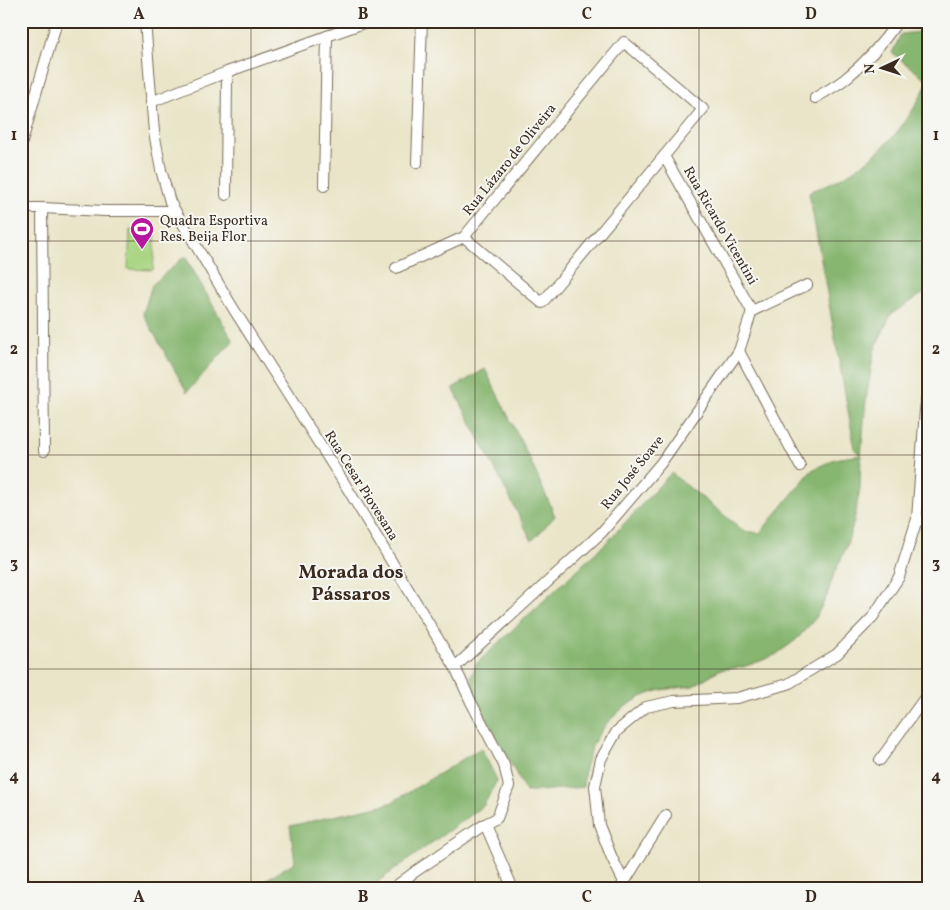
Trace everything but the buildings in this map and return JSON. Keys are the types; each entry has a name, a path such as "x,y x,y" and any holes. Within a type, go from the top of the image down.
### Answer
{"street":[{"path":"21,145 57,21"},
{"name":"Rua Cesar Piovesana","path":"145,21 154,132 161,170 170,202 456,667 471,702 504,765 509,786 496,818 486,824"},
{"path":"151,102 227,72 369,21"},
{"path":"417,163 422,21"},
{"path":"815,98 844,80 868,58 898,21"},
{"path":"324,186 327,36"},
{"name":"Rua Lázaro de Oliveira","path":"396,268 464,237 624,42 703,109 664,156"},
{"path":"226,195 227,72"},
{"path":"464,237 542,302 664,156"},
{"name":"Rua Ricardo Vicentini","path":"664,156 752,311"},
{"path":"21,208 175,211"},
{"path":"42,208 44,451"},
{"path":"752,311 807,285"},
{"name":"Rua José Soave","path":"456,667 602,532 661,463 739,351 752,311"},
{"path":"739,351 800,466"},
{"path":"622,886 599,825 595,786 601,759 618,731 646,707 674,701 737,698 788,684 837,654 872,618 899,577 917,519 925,410 929,384"},
{"path":"21,496 21,514"},
{"path":"917,519 929,523"},
{"path":"880,760 929,692"},
{"path":"622,886 666,814"},
{"path":"392,889 486,824 513,889"},
{"path":"21,875 28,889"}],"green space":[{"path":"929,31 929,290 891,314 874,351 866,400 861,455 855,450 809,192 829,184 864,163 880,150 907,119 928,81 892,53 901,34"},
{"name":"Quadra Esportiva Res. Beija Flor","path":"130,230 156,231 153,270 128,269"},
{"path":"185,256 233,341 187,392 143,314 152,285"},
{"path":"485,369 531,462 555,516 532,541 453,388"},
{"path":"861,455 860,488 854,521 846,548 826,598 814,620 797,639 777,654 766,659 743,667 719,670 693,686 661,690 641,697 623,708 607,723 595,740 585,768 583,787 526,792 474,695 471,676 477,663 609,540 671,473 744,531 760,533 812,470 835,459"},
{"path":"481,748 497,780 484,805 368,889 269,889 265,880 295,862 290,826 391,803"}],"place":[{"name":"Quadra Esportiva Res. Beija Flor","path":"142,250"}],"district":[{"name":"Morada dos Pássaros","path":"351,584"}]}
